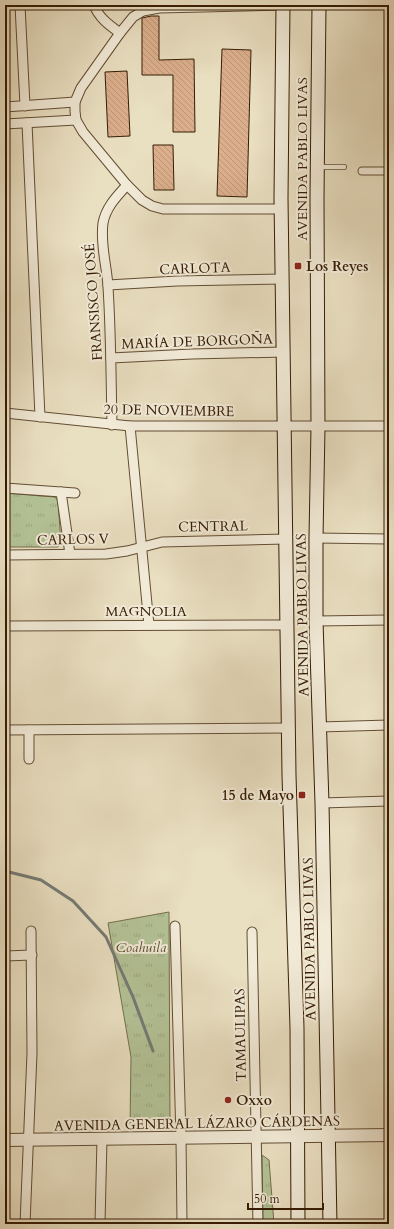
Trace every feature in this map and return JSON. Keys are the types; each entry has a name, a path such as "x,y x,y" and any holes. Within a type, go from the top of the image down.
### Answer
{"main road":[{"name":"AVENIDA PABLO LIVAS","path":"283,5 281,209 289,728 296,974 298,1224"},
{"name":"AVENIDA PABLO LIVAS","path":"319,5 316,621 322,803 330,1224"}],"street":[{"path":"20,5 25,106"},
{"path":"94,5 97,13 104,22 120,33"},
{"path":"281,209 163,209 152,206 142,200 127,185 83,132 76,120 75,102 81,88 120,33 132,17 143,11 159,8 283,5"},
{"path":"5,107 75,102"},
{"path":"5,124 76,120"},
{"path":"27,123 40,417"},
{"path":"362,171 389,171"},
{"name":"FRANSISCO JOSÉ","path":"112,424 108,285 103,248 103,223 106,212 113,200 127,185"},
{"name":"CARLOTA","path":"108,285 177,281 282,279"},
{"name":"MARÍA DE BORGOÑA","path":"111,358 284,352"},
{"name":"20 DE NOVIEMBRE","path":"5,413 130,426 389,426"},
{"path":"130,426 149,625"},
{"path":"5,488 75,493"},
{"path":"61,492 70,554"},
{"path":"316,538 389,539"},
{"name":"CENTRAL","path":"141,546 162,542 286,539"},
{"name":"CARLOS V","path":"5,555 106,554 127,551 141,546"},
{"path":"316,621 389,620"},
{"name":"MAGNOLIA","path":"5,626 287,625"},
{"path":"320,727 389,725"},
{"path":"5,730 289,728"},
{"path":"29,730 30,759"},
{"path":"322,803 389,801"},
{"path":"175,926 182,1224"},
{"path":"25,1224 32,1053 31,931"},
{"name":"TAMAULIPAS","path":"252,932 258,1224"},
{"path":"5,956 32,955"},
{"name":"AVENIDA GENERAL LÁZARO CÁRDENAS","path":"5,1140 329,1137 389,1135"},
{"path":"100,1224 102,1138"}],"lane":[{"path":"318,167 344,167"}],"green space":[{"path":"5,493 55,497 58,501 61,544 58,547 5,547"},
{"name":"Coahuila","path":"169,912 170,1126 130,1127 131,1057 108,923"},
{"path":"262,1155 269,1160 274,1224 263,1224"}],"building":[{"path":"159,16 159,60 194,59 195,132 173,132 173,75 142,75 142,18"},
{"path":"222,49 251,50 247,197 217,196"},
{"path":"127,71 130,136 108,137 105,72"},
{"path":"153,145 173,145 174,190 154,190"}],"waterway":[{"path":"5,871 41,880 73,901 106,937 133,997 153,1051"}],"place":[{"name":"Los Reyes","path":"298,266"},
{"name":"15 de Mayo","path":"302,795"},
{"name":"Oxxo","path":"228,1100"}]}
